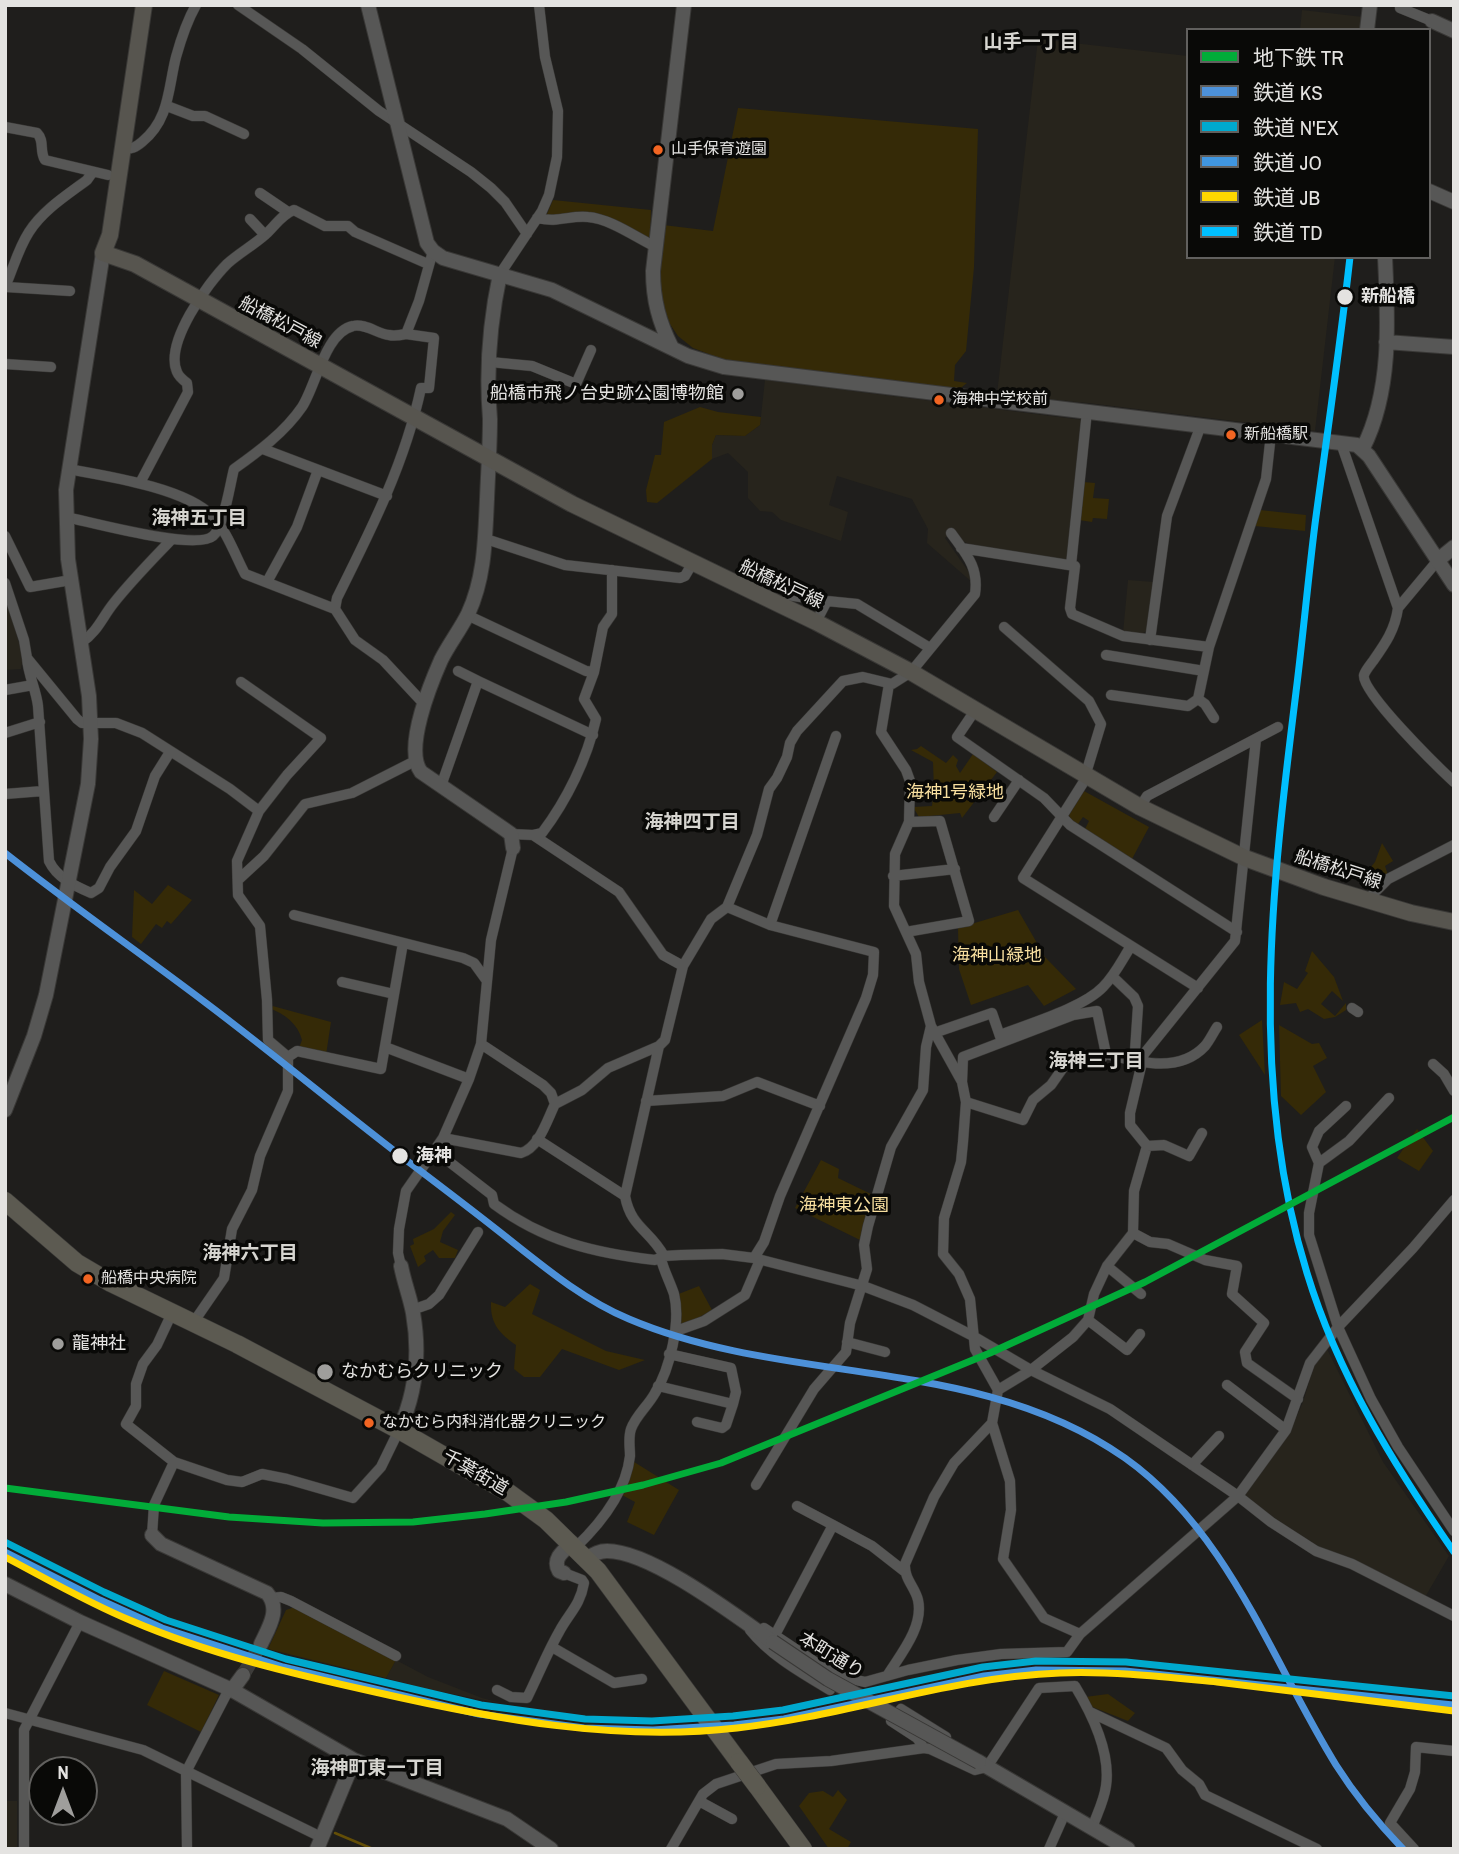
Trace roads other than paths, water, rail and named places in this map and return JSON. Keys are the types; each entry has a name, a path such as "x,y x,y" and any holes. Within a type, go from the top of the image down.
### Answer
{"highway":[{"name":"千葉街道","path":"5,1201 77,1263 399,1430 509,1493 547,1520 578,1550 701,1708 803,1849"}],"main road":[{"path":"103,253 100,233 100,174 134,5"},
{"path":"103,253 110,235 144,5"},
{"name":"船橋松戸線","path":"103,253 135,264 621,530 816,622 911,672 1140,807 1245,858 1367,900 1454,922"}],"street":[{"path":"123,148 130,150 136,147 148,137 163,117 176,55 188,19 196,5"},
{"path":"238,5 302,49 348,88 491,188 505,202 527,234"},
{"path":"368,5 430,258 419,301 406,334"},
{"path":"512,841 421,772 415,761 414,743 440,662 467,615 479,584 486,539 490,419 487,402 495,301 500,274 537,218 549,195 553,179 559,130 556,95 545,57 539,5"},
{"path":"672,348 656,311 653,296 656,247 684,5"},
{"path":"1367,28 1370,5"},
{"path":"1401,5 1400,8 1454,31"},
{"path":"167,106 193,116 205,116 244,134"},
{"path":"5,127 37,133 42,140 42,156 45,160 100,174"},
{"path":"70,291 5,287 31,229 87,180 100,174"},
{"path":"1431,192 1454,202"},
{"path":"260,193 288,212"},
{"path":"140,483 188,392 187,383 175,368 183,328 197,300 228,264 288,212 294,210 325,226 348,226 355,232 430,258 443,258 572,297 672,348 703,362 724,367 1357,445 1363,448 1454,585"},
{"path":"537,218 552,222 586,216 604,221 656,247"},
{"path":"250,219 265,234"},
{"path":"5,1110 39,1018 88,784 91,723 82,642 71,580 66,517 68,469 103,253"},
{"path":"1363,448 1377,415 1386,342 1388,317 1385,259"},
{"path":"66,517 172,539 205,540 214,535 219,525 234,469 262,449 303,407 320,366 336,338 349,327 357,325 390,336 406,334 434,338 429,388 421,388 415,417 387,496 337,598 335,609"},
{"path":"1386,342 1454,347"},
{"path":"490,362 532,366 576,384 591,351"},
{"path":"5,364 51,367"},
{"path":"1071,565 1087,411"},
{"path":"1150,640 1167,516 1202,425"},
{"path":"1111,695 1188,706 1198,699 1209,647 1266,479 1270,434"},
{"path":"1341,443 1398,608"},
{"path":"262,449 387,496"},
{"path":"68,469 140,483 206,510 219,525 245,573 335,609 355,640 383,660 425,705"},
{"path":"267,582 297,527 318,470"},
{"path":"443,1139 521,1153 528,1151 555,1104 582,1090 608,1068 659,1046 665,1040 683,966 711,919 727,907 757,835 769,789 778,778 797,731 843,681 863,677 889,684 901,680 911,672 975,594 976,574 951,533"},
{"path":"5,536 30,587 71,580"},
{"path":"82,642 93,635 120,596 172,539"},
{"path":"486,539 565,565 680,578 685,576 692,564"},
{"path":"1454,547 1438,560 1398,608 1393,632 1364,676 1378,702 1454,782"},
{"path":"961,548 1075,566 1070,608 1072,614 1123,636 1209,647"},
{"path":"512,841 542,833 553,819 593,735 597,719 584,699 594,672 603,626 612,614 612,570"},
{"path":"5,583 21,630 28,670 36,692 49,861 53,870 91,893 99,888 110,867 136,831 155,776 170,752"},
{"path":"787,596 857,604 930,648"},
{"path":"816,622 827,601"},
{"path":"467,615 586,671 594,672"},
{"path":"1004,627 1094,708 1101,724 1086,775 1023,878 1198,988"},
{"path":"1106,655 1204,671"},
{"path":"27,658 82,723 116,723 142,733 230,789 259,811"},
{"path":"458,671 593,735"},
{"path":"441,786 478,681"},
{"path":"193,1323 224,1278 232,1229 252,1190 260,1156 288,1091 288,1057 268,1040 260,926 238,895 237,861 259,811 321,738 241,682"},
{"path":"889,684 881,732 906,769 910,781 909,822 895,854 894,906 916,954 919,982 932,1030 962,1082"},
{"path":"5,690 33,685"},
{"path":"1198,699 1205,704 1214,718"},
{"path":"976,709 957,737 1044,798 1070,825 1237,932"},
{"path":"5,733 40,722"},
{"path":"1140,807 1147,796 1278,727"},
{"path":"770,925 836,736"},
{"path":"1147,1146 1130,1125 1130,1113 1144,1054 1235,941 1256,739"},
{"path":"238,880 264,856 305,804 352,793 415,761"},
{"path":"994,817 1018,780"},
{"path":"5,794 43,791"},
{"path":"905,932 969,921 940,821 909,822"},
{"path":"533,835 619,892 663,955 683,966"},
{"path":"172,1313 157,1345 143,1364 136,1384 136,1406 126,1424 174,1462 227,1480 242,1482 262,1474 353,1499 381,1467 413,1393 416,1366 412,1310 401,1266 399,1229 406,1191 443,1139 481,1044 495,917 512,841"},
{"path":"1367,900 1388,879 1454,845"},
{"path":"893,876 955,869"},
{"path":"676,1331 704,1321 745,1295 780,1196 866,998 873,975 874,952 770,925 727,907"},
{"path":"294,915 464,958 474,962 488,982"},
{"path":"288,1057 297,1051 378,1070 382,1067 403,943"},
{"path":"1080,1634 1044,1618 1003,1559 1011,1510 1010,1481 992,1423 999,1390 975,1349 970,1299 959,1274 943,1254 944,1218 961,1163 966,1102 962,1082 963,1058 1085,1000 1102,989 1131,946"},
{"path":"1112,976 1134,997 1138,1006 1135,1051 1143,1063"},
{"path":"342,982 394,994"},
{"path":"1001,1039 1073,1015 1097,1011 1106,1054"},
{"path":"932,1030 992,1013 1001,1039"},
{"path":"1106,1054 1143,1063 1177,1063 1206,1045 1217,1027"},
{"path":"756,1485 814,1389 846,1352 850,1323 867,1269 864,1245 871,1215 891,1147 923,1090 926,1046 932,1030"},
{"path":"481,1044 543,1085 551,1093 555,1104"},
{"path":"497,1690 511,1697 527,1698 559,1632 578,1606 584,1586 582,1580 559,1571 556,1562 559,1556 578,1550 621,1489 629,1456 630,1430 658,1386 676,1331 674,1294 657,1243 639,1228 631,1217 625,1196 659,1046"},
{"path":"385,1047 469,1079"},
{"path":"966,1102 1023,1120 1033,1100 1051,1085 1065,1065 1098,1061 1106,1054"},
{"path":"1433,1064 1444,1074 1454,1091"},
{"path":"646,1101 723,1096 757,1082 820,1106"},
{"path":"1319,1163 1349,1141 1390,1098"},
{"path":"1346,1106 1317,1134 1312,1147 1319,1163 1309,1213 1310,1235 1338,1327 1371,1399 1398,1447 1454,1531"},
{"path":"1147,1146 1164,1145 1189,1156 1202,1133"},
{"path":"537,1139 625,1196"},
{"path":"999,1390 1031,1370 1073,1337 1088,1320 1094,1294 1107,1266 1133,1233 1134,1191 1147,1146"},
{"path":"433,1150 492,1195 494,1204 507,1214 555,1239 597,1251 662,1257 722,1254 757,1259 863,1286 913,1305 1031,1370 1110,1409 1238,1496 1270,1522 1316,1551 1352,1564 1454,1616"},
{"path":"730,1612 843,1677 865,1682 957,1660 1001,1654 1067,1652 1080,1634 1238,1496 1286,1430 1310,1363 1338,1327 1444,1219 1454,1200"},
{"path":"412,1310 429,1304 439,1295 478,1232"},
{"path":"1133,1233 1150,1242 1168,1244 1205,1260 1237,1266 1232,1294 1264,1323 1245,1352 1247,1363 1298,1399"},
{"path":"1107,1266 1141,1294"},
{"path":"1088,1320 1127,1350 1140,1334"},
{"path":"848,1342 885,1352"},
{"path":"669,1354 732,1368 736,1392 726,1425 722,1428 697,1422"},
{"path":"1227,1385 1286,1430"},
{"path":"658,1386 733,1404"},
{"path":"904,1571 934,1497 954,1463 992,1423"},
{"path":"1192,1465 1219,1436"},
{"path":"174,1462 154,1505 152,1535 161,1544 257,1587 271,1598 274,1612 261,1644"},
{"path":"797,1506 872,1546 904,1571 918,1599 918,1614 915,1631 887,1676"},
{"path":"774,1639 833,1525"},
{"name":"本町通り","path":"578,1550 626,1555 670,1574 774,1639 828,1679 1128,1849"},
{"path":"5,1584 79,1622 232,1690 354,1760 507,1819 551,1849"},
{"path":"271,1598 281,1597 291,1601 396,1656"},
{"path":"743,1621 759,1641 796,1670 830,1690"},
{"path":"24,1849 23,1737 28,1719 79,1622"},
{"path":"552,1647 614,1683 642,1679"},
{"path":"187,1849 186,1772 226,1695 243,1675"},
{"path":"671,1849 711,1786 763,1767 924,1748 975,1770 983,1765 1039,1688 1075,1686 1090,1712 1106,1762 1102,1802 1092,1828"},
{"path":"924,1748 917,1738 891,1721 901,1709 984,1759 983,1765"},
{"path":"1090,1712 1166,1748 1182,1770 1199,1784 1205,1795 1317,1849"},
{"path":"5,1713 143,1750 319,1843 354,1760"},
{"path":"1415,1849 1390,1823 1410,1789 1415,1772 1416,1747 1454,1751"},
{"path":"699,1801 732,1819"},
{"path":"1049,1849 1065,1813"}],"waterway":[{"path":"335,1833 373,1849"}],"tunnel":[{"path":"243,1675 261,1644"}],"metro line":[{"name":"TR","path":"5,1488 229,1517 323,1523 413,1522 485,1514 566,1502 643,1485 721,1463 990,1353 1145,1282 1454,1117"}],"rail line":[{"name":"TD","path":"1350,259 1315,524 1279,837 1270,984 1271,1057 1277,1129 1289,1201 1307,1273 1320,1311 1351,1383 1370,1418 1410,1486 1454,1552"},
{"name":"KS","path":"5,853 181,984 543,1266 593,1301 629,1319 690,1340 753,1355 946,1386 1008,1402 1068,1425 1125,1458 1161,1488 1193,1522 1245,1600 1336,1765 1367,1809 1403,1849"},
{"name":"N'EX","path":"5,1542 166,1620 286,1659 481,1705 585,1719 652,1721 783,1710 983,1667 1036,1661 1126,1662 1454,1696"},
{"name":"JO","path":"5,1552 162,1628 283,1667 479,1714 584,1728 653,1730 784,1719 984,1676 1036,1670 1125,1671 1453,1705"},
{"name":"JB","path":"5,1557 116,1614 161,1633 221,1653 313,1678 420,1702 510,1719 600,1730 691,1732 737,1728 818,1715 978,1682 1060,1673 1139,1675 1217,1682 1454,1711"}],"place":[{"name":"山手保育遊園","path":"658,150"},
{"name":"新船橋","path":"1345,297"},
{"name":"船橋市飛ノ台史跡公園博物館","path":"738,394"},
{"name":"海神中学校前","path":"939,400"},
{"name":"新船橋駅","path":"1231,435"},
{"name":"海神","path":"400,1156"},
{"name":"船橋中央病院","path":"88,1279"},
{"name":"龍神社","path":"58,1344"},
{"name":"なかむらクリニック","path":"325,1372"},
{"name":"なかむら内科消化器クリニック","path":"369,1423"}],"district":[{"name":"山手一丁目","path":"1031,43"},
{"name":"海神五丁目","path":"199,519"},
{"name":"海神四丁目","path":"692,823"},
{"name":"海神三丁目","path":"1096,1062"},
{"name":"海神六丁目","path":"250,1254"},
{"name":"海神町東一丁目","path":"377,1769"}],"park label":[{"name":"海神1号緑地","path":"955,793"},
{"name":"海神山緑地","path":"997,956"},
{"name":"海神東公園","path":"844,1206"}]}
